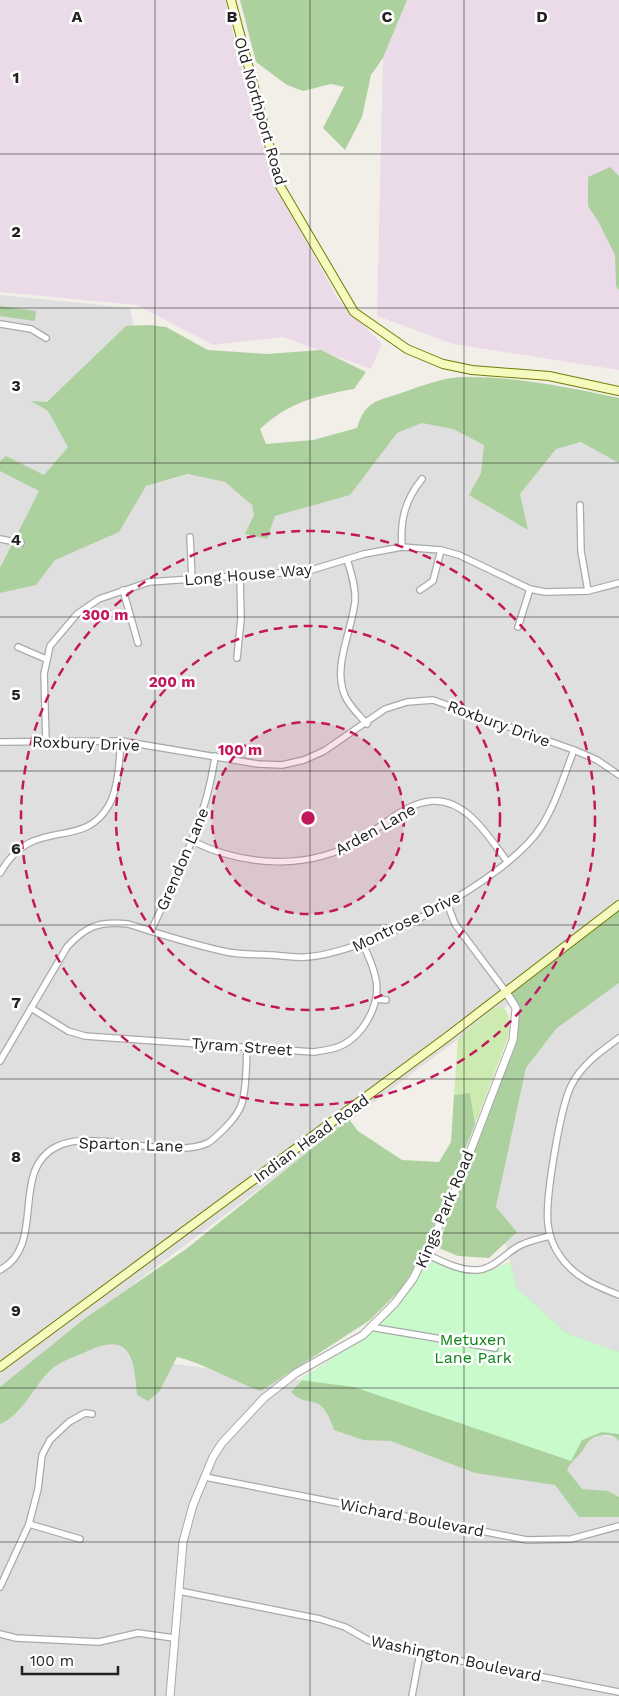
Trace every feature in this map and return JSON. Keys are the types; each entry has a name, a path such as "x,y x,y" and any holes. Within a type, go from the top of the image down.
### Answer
{"main road":[{"name":"Old Northport Road","path":"231,0 280,186 354,312 407,349 443,364 472,370 549,376 619,390"},
{"name":"Indian Head Road","path":"0,1367 506,992 619,905"}],"street":[{"path":"0,324 31,329 46,338"},
{"path":"402,546 401,532 404,512 412,492 422,479"},
{"path":"580,505 581,551 588,591"},
{"path":"190,537 192,579"},
{"path":"0,539 20,543"},
{"name":"Long House Way","path":"46,659 50,646 78,614 99,599 123,590 149,582 308,571 347,559 402,546 441,550 475,561 530,589 561,593 588,591 619,583"},
{"path":"420,590 433,581 441,550"},
{"path":"347,559 354,584 355,600 340,680 344,695 350,705 367,724"},
{"path":"237,658 241,619 240,577"},
{"path":"518,628 530,589"},
{"path":"123,590 138,643"},
{"path":"18,647 46,659 44,674 46,741"},
{"name":"Roxbury Drive","path":"0,742 121,741 258,764 282,765 304,760 324,751 386,710 407,702 433,700 574,750 598,760 619,775"},
{"path":"0,873 14,855 29,843 82,831 97,820 109,805 115,788 121,741"},
{"name":"Montrose Drive","path":"0,1061 67,947 81,932 96,926 114,923 128,924 228,952 296,956 341,952 363,944 447,903 480,884 529,842 541,827 574,750"},
{"name":"Grendon Lane","path":"151,931 192,841 206,804 215,756"},
{"name":"Arden Lane","path":"192,841 214,852 237,858 270,861 310,860 335,853 362,839 416,804 434,801 452,805 466,812 507,861"},
{"path":"447,903 455,924 506,992"},
{"path":"363,944 376,980 377,999 386,1000"},
{"name":"Kings Park Road","path":"170,1696 183,1542 193,1505 205,1477 222,1443 264,1398 296,1373 363,1335 395,1303 407,1287 426,1254 452,1200 513,1040 516,1008 506,992"},
{"name":"Tyram Street","path":"31,1008 68,1031 85,1036 312,1052 336,1048 358,1031 367,1020 377,999"},
{"path":"619,1038 583,1067 571,1085 564,1103 547,1208 550,1236 560,1256 575,1273 595,1286 619,1295"},
{"name":"Sparton Lane","path":"0,1270 13,1259 22,1247 26,1233 31,1184 37,1168 46,1156 56,1147 72,1141 89,1140 172,1147 207,1143 233,1120 241,1104 247,1047"},
{"path":"426,1254 464,1269 479,1270 497,1263 516,1248 550,1236"},
{"path":"370,1328 495,1348"},
{"path":"0,1586 29,1524 38,1489 42,1455 50,1440 69,1422 85,1413 92,1414"},
{"name":"Wichard Boulevard","path":"205,1477 527,1540 571,1540 619,1526"},
{"path":"29,1524 80,1539"},
{"name":"Washington Boulevard","path":"179,1592 320,1619 345,1627 368,1640 420,1653 619,1692"},
{"path":"0,1634 16,1638 99,1642 138,1633 174,1638"},
{"path":"412,1696 420,1653"}],"shaded area":[{"path":"0,0 225,0 254,117 275,185 338,299 382,344 371,369 283,337 213,345 137,305 0,292"},
{"path":"407,0 619,0 619,370 453,344 377,316 383,58"},
{"path":"0,295 130,308 141,361 146,486 413,416 619,449 619,923 504,1008 492,1009 458,1039 94,1314 174,1364 354,1387 580,1454 590,1440 601,1435 617,1438 619,1441 619,1696 0,1696"},
{"path":"619,983 619,1352 566,1333 517,1288 496,1207 526,1068 556,1029"}],"green space":[{"path":"240,0 407,0 383,58 371,75 362,117 345,150 323,128 344,87 331,84 303,91 287,85 256,62"},
{"path":"610,167 619,176 619,290 616,286 615,255 598,221 588,206 588,177"},
{"path":"0,306 36,311 35,321 0,316"},
{"path":"149,325 166,327 208,350 267,354 321,350 366,372 354,389 327,394 292,406 282,412 260,429 266,444 313,440 357,428 364,412 373,403 430,383 460,377 500,378 540,383 619,398 619,463 581,442 556,449 520,494 528,530 469,495 481,473 484,445 453,429 422,423 397,433 350,495 275,516 267,539 245,534 254,515 252,505 225,482 188,474 146,486 119,532 55,560 36,585 0,593 0,568 39,491 0,471 0,461 6,456 44,475 68,447 48,411 31,401 47,402 126,326"},
{"path":"619,905 619,983 556,1029 526,1068 496,1207 517,1232 489,1258 458,1256 439,1248 452,1199 513,1040 516,1008 506,992"},
{"path":"504,1008 509,1018 508,1037 475,1125 470,1093 454,1095 458,1039 492,1009"},
{"path":"470,1093 475,1125 423,1252 403,1287 370,1320 261,1391 177,1357 159,1392 148,1401 137,1395 134,1369 127,1351 120,1346 111,1344 99,1347 64,1361 53,1368 16,1413 0,1424 0,1387 84,1319 186,1249 349,1119 358,1131 402,1160 439,1162 451,1142 454,1095"},
{"name":"Metuxen Lane Park","path":"427,1258 450,1269 468,1274 487,1272 510,1262 517,1288 566,1333 619,1352 619,1441 609,1435 592,1439 567,1470 582,1489 608,1491 619,1497 619,1517 579,1517 555,1485 475,1473 391,1441 363,1440 334,1430 325,1410 320,1405 303,1400 291,1392 306,1376 363,1339 404,1302"},
{"name":"Metuxen Lane Park","path":"427,1258 450,1269 468,1274 487,1272 510,1262 517,1288 566,1333 619,1352 619,1434 602,1432 582,1440 571,1461 354,1387 299,1380 350,1347 385,1319 405,1297"}]}
